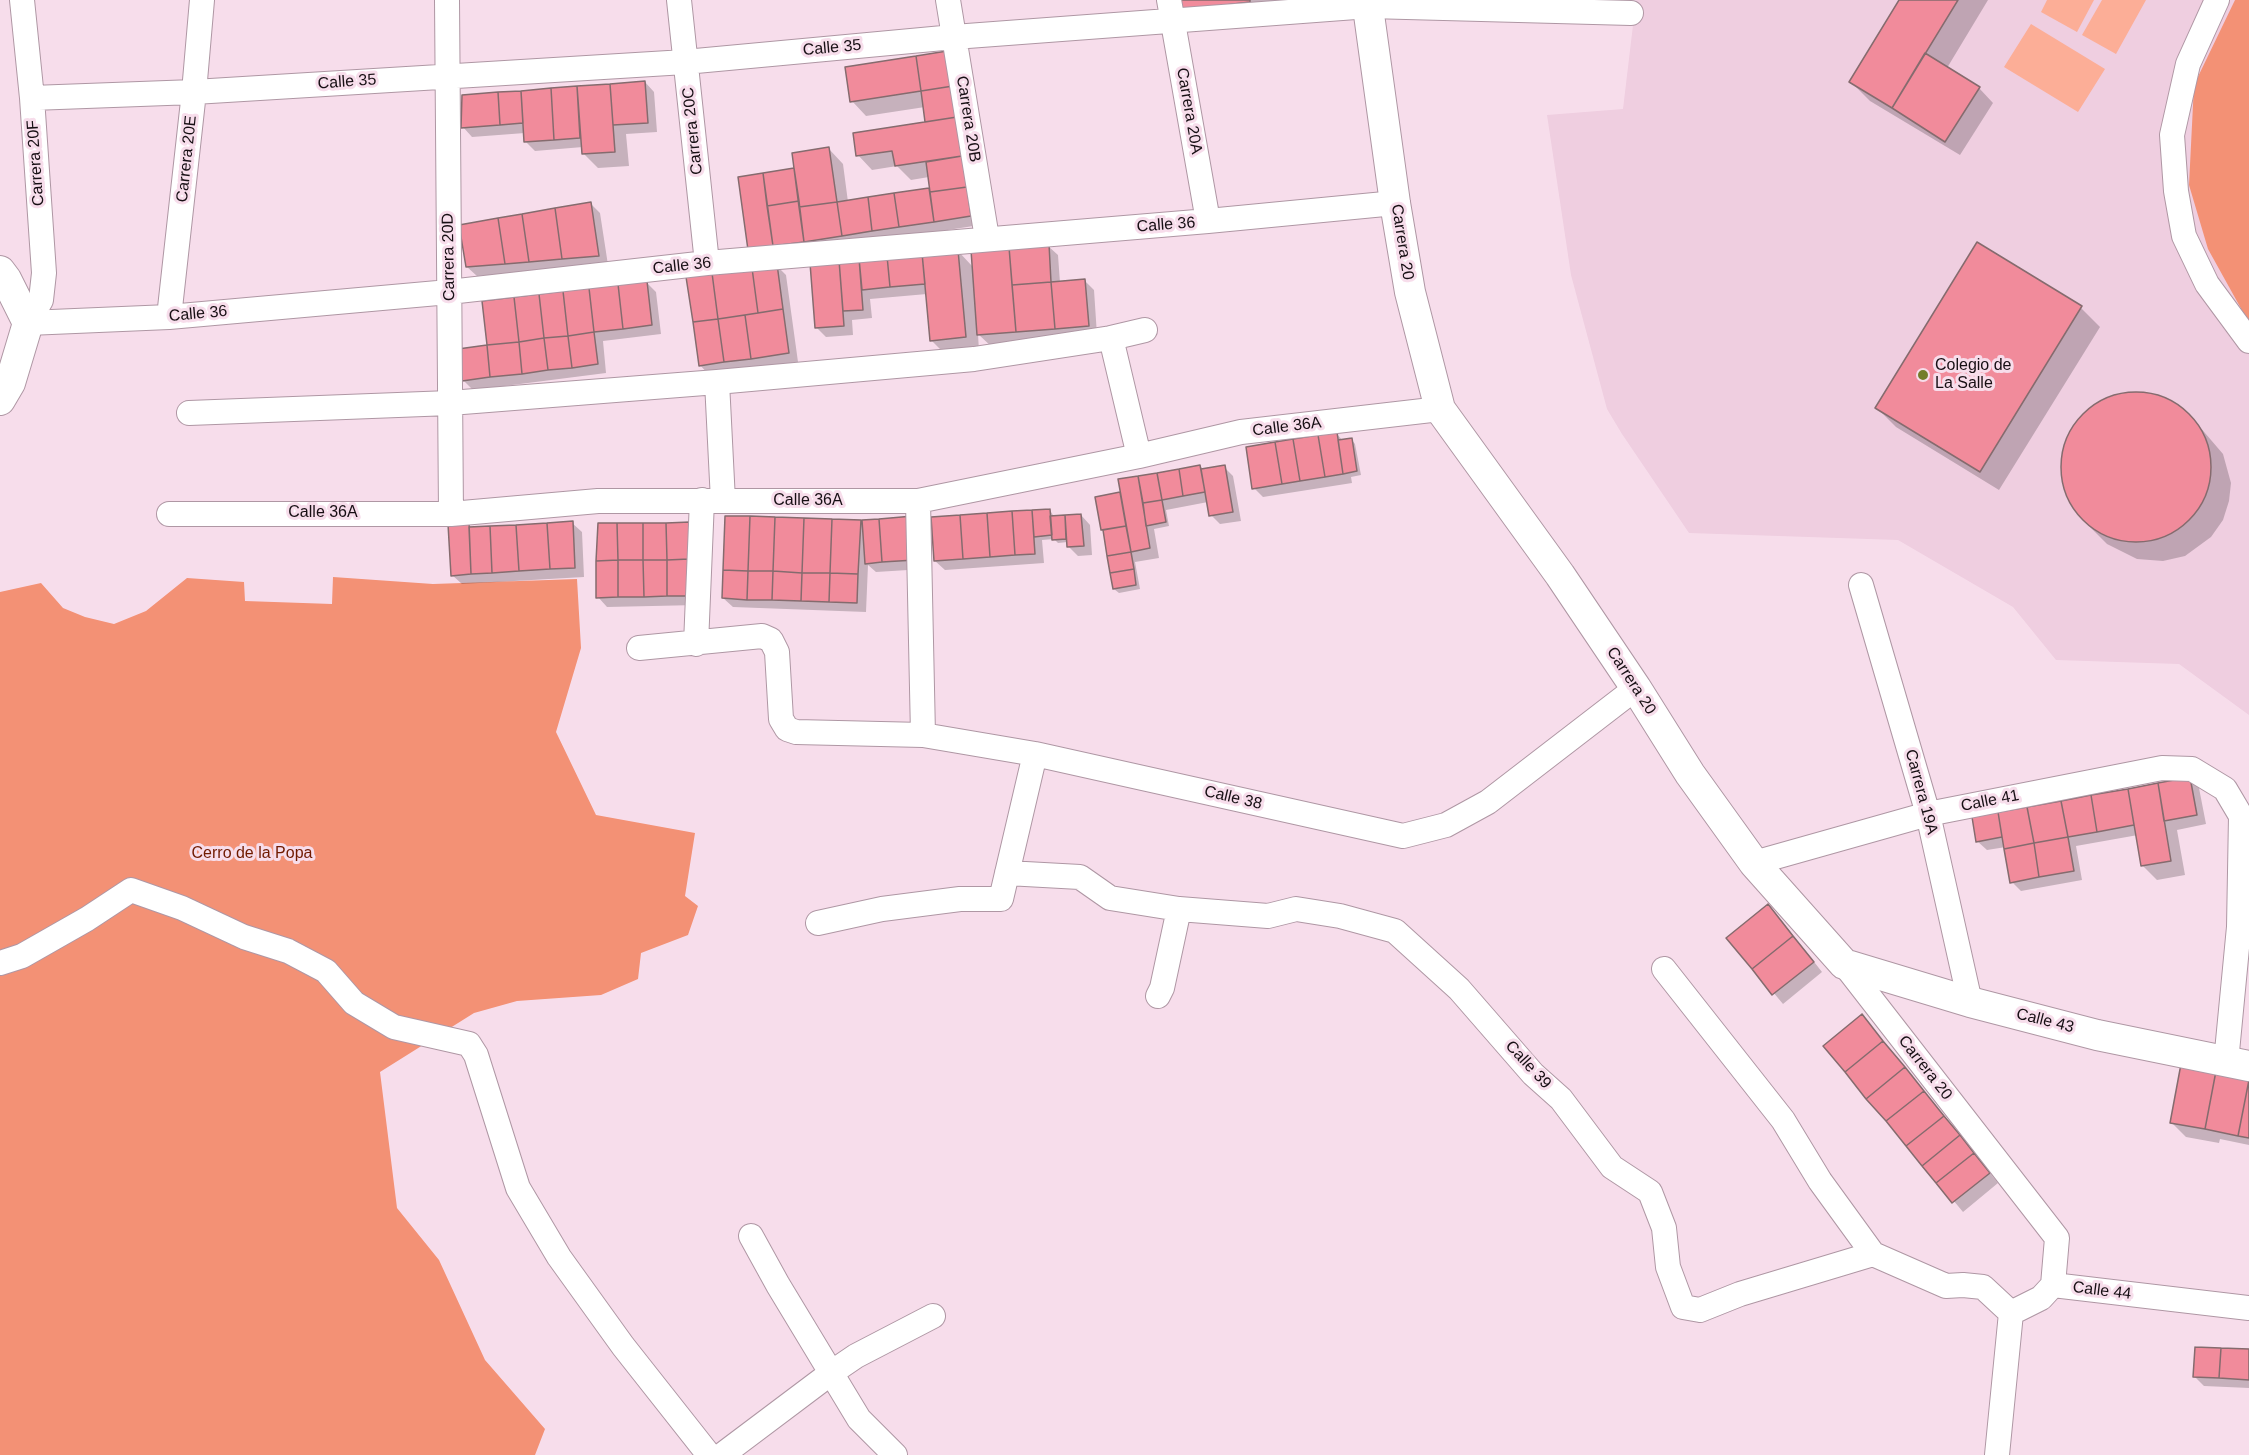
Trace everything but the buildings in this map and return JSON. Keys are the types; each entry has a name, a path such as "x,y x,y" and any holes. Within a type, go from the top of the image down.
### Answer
{"street":[{"name":"Carrera 20F","path":"22,0 32,98 44,273 41,300 28,323"},
{"name":"Carrera 20E","path":"170,317 202,0"},
{"name":"Carrera 20D","path":"447,0 451,514"},
{"name":"Carrera 20C","path":"679,0 707,263"},
{"name":"Carrera 20B","path":"948,0 987,238"},
{"path":"2217,0 2188,64 2172,135 2176,191 2184,236 2207,284 2249,341"},
{"name":"Calle 35","path":"32,98 194,92 685,62 954,37 1171,10 1368,3 1507,5 1631,13"},
{"name":"Carrera 20","path":"1368,3 1395,203 1410,292 1440,409 1560,575 1636,688 1690,774 1754,862 1844,964 2057,1238 2053,1285"},
{"name":"Carrera 20A","path":"1171,10 1208,221"},
{"name":"Calle 36","path":"28,323 170,317 449,292 707,263 1395,203"},
{"path":"0,271 28,323 10,383 0,400"},
{"path":"189,413 450,403 717,382 974,359 1111,338 1145,330"},
{"path":"1111,338 1139,456"},
{"path":"639,648 696,644 712,500 717,382"},
{"name":"Calle 36A","path":"169,514 451,514 598,501 918,501 1139,456 1241,432 1440,409"},
{"path":"918,501 922,735"},
{"name":"Carrera 19A","path":"1861,585 1928,813 1970,1002"},
{"name":"Calle 38","path":"696,644 762,636 771,640 777,652 781,719 788,729 796,732 922,735 1035,754 1403,836 1446,825 1488,802 1636,688"},
{"path":"818,923 893,907 960,898 1001,898 1035,754"},
{"name":"Calle 41","path":"1754,862 1928,813 2162,768 2192,769 2225,789 2241,816 2244,927"},
{"path":"1007,873 1080,877 1110,898 1179,909 1162,988 1158,996"},
{"path":"0,963 22,956 87,919 131,890 183,908 244,937 288,951 326,971 354,1003 394,1027 469,1044 476,1055 518,1188 553,1247 623,1346 709,1455"},
{"name":"Calle 39","path":"1179,909 1268,916 1296,909 1340,915 1395,931 1459,988 1533,1074 1561,1099 1612,1167 1650,1192 1664,1228 1668,1268 1683,1307 1700,1311 1740,1294 1873,1254"},
{"path":"2237,1064 2244,927"},
{"name":"Calle 43","path":"1844,964 1970,1002 2097,1035 2237,1064"},
{"path":"1664,969 1783,1120 1820,1181 1873,1254 1946,1286 1983,1287 2011,1313 1997,1455"},
{"path":"751,1236 859,1419 895,1455"},
{"name":"Calle 44","path":"2011,1313 2041,1298 2053,1285 2249,1308"},
{"path":"722,1455 856,1356 933,1316"}],"shaded area":[{"name":"Colegio de La Salle","path":"1636,0 2249,0 2249,715 2179,664 2056,660 2013,607 1898,540 1689,533 1607,409 1571,275 1547,115 1623,109"},
{"path":"2047,0 2094,0 2077,32 2041,12"},
{"path":"2102,0 2146,0 2116,54 2082,35"},
{"path":"2031,24 2105,69 2078,112 2004,67"}],"green space":[{"path":"2235,0 2249,0 2249,323 2208,249 2189,185 2194,85"},
{"name":"Cerro de la Popa","path":"333,577 433,584 577,579 581,648 556,732 596,815 695,833 685,896 698,906 688,935 641,953 638,979 601,995 517,1001 474,1013 380,1072 397,1208 439,1260 485,1360 545,1429 535,1455 0,1455 0,592 41,583 63,608 85,617 114,624 146,611 187,578 244,582 245,601 332,604"}],"place":[{"name":"Colegio de La Salle","path":"1923,375"}]}
